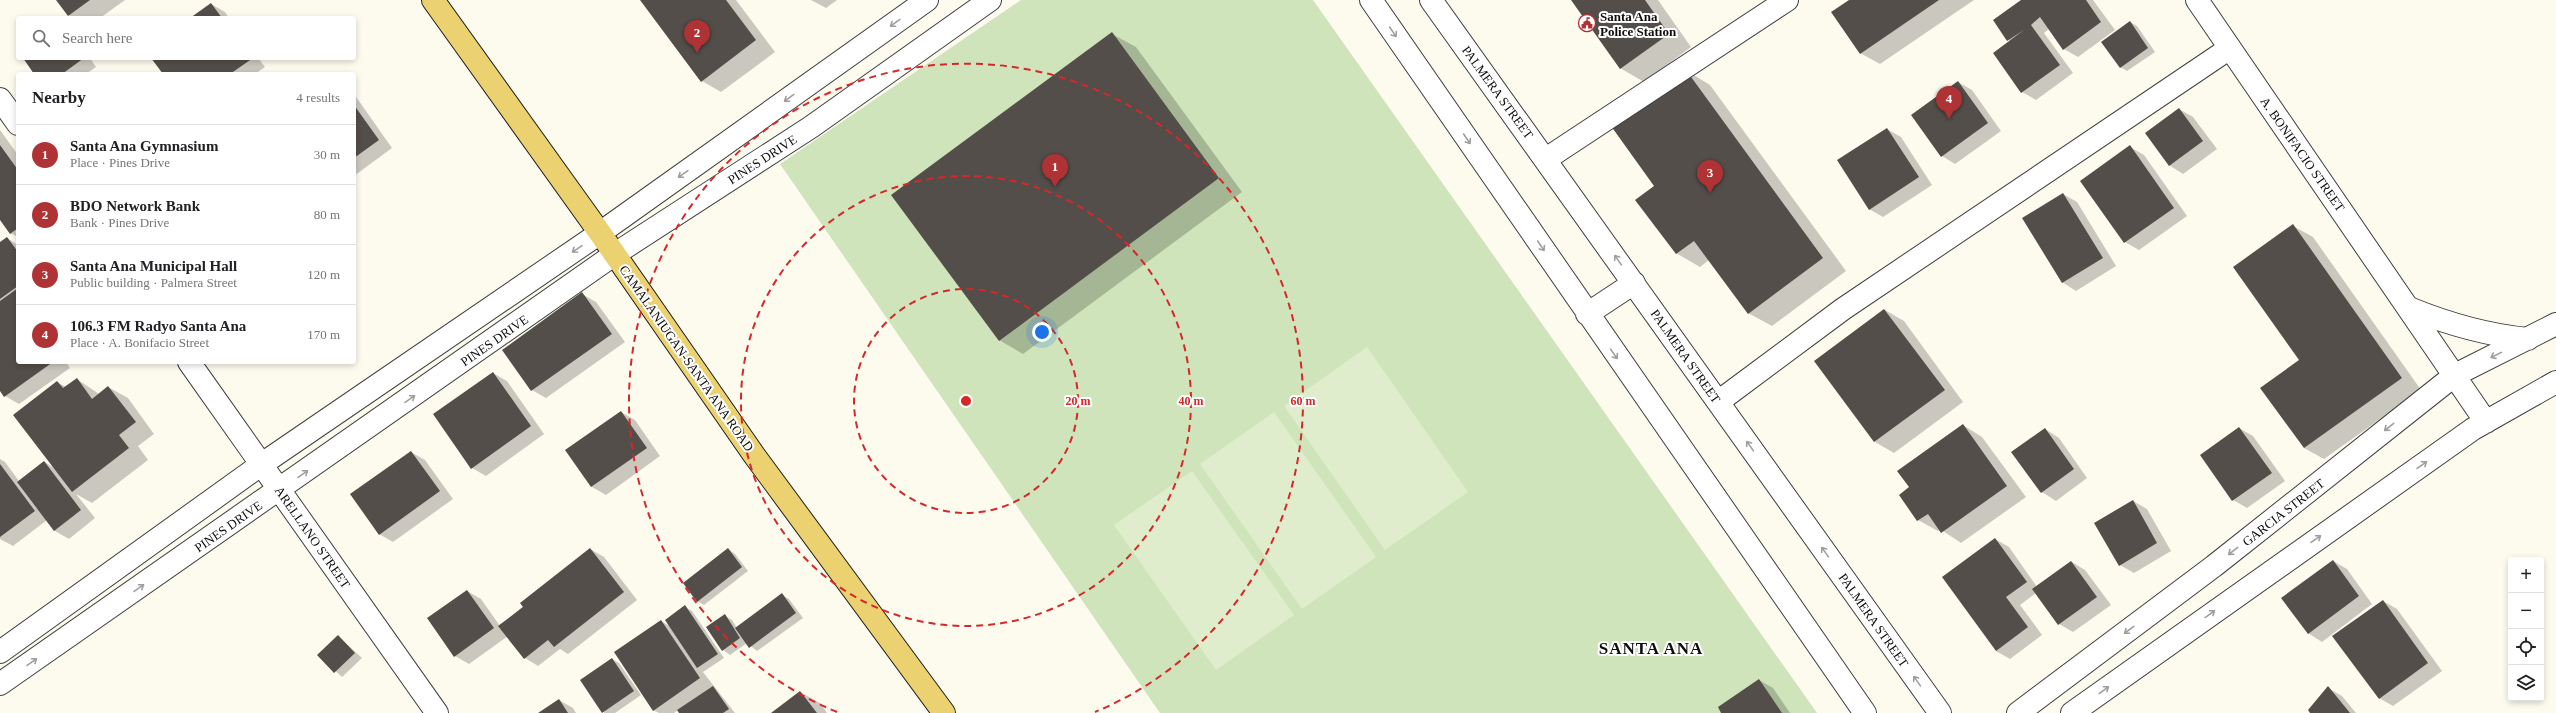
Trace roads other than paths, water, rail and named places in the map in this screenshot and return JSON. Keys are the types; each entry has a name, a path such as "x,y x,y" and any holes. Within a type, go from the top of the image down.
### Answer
{"main road":[{"name":"CAMALANIUGAN-SANTA ANA ROAD","path":"433,0 615,254 754,455 944,713"}],"street":[{"path":"0,652 262,464 600,233 927,0"},
{"name":"PINES DRIVE","path":"0,684 280,490 615,254 811,127 990,0"},
{"path":"1371,0 1587,314 1865,713"},
{"name":"PALMERA STREET","path":"1431,0 1546,159 1940,713"},
{"path":"1546,159 1787,0"},
{"name":"A. BONIFACIO STREET","path":"2197,0 2486,422"},
{"path":"1718,402 1843,308 2230,48"},
{"path":"0,99 16,121"},
{"path":"1587,314 1634,283"},
{"path":"2409,308 2465,328 2498,336 2528,339"},
{"name":"GARCIA STREET","path":"2018,713 2214,566 2455,375 2556,324"},
{"name":"ARELLANO STREET","path":"189,364 438,713"},
{"path":"2072,713 2248,586 2486,422 2556,382"}],"place":[{"name":"Santa Ana Police Station","path":"1587,23"},
{"name":"BDO Network Bank","path":"697,53"},
{"name":"106.3 FM Radyo Santa Ana","path":"1949,119"},
{"name":"Santa Ana Gymnasium","path":"1055,187"},
{"name":"Santa Ana Municipal Hall","path":"1710,193"}],"district":[{"name":"SANTA ANA","path":"1651,648"}]}
